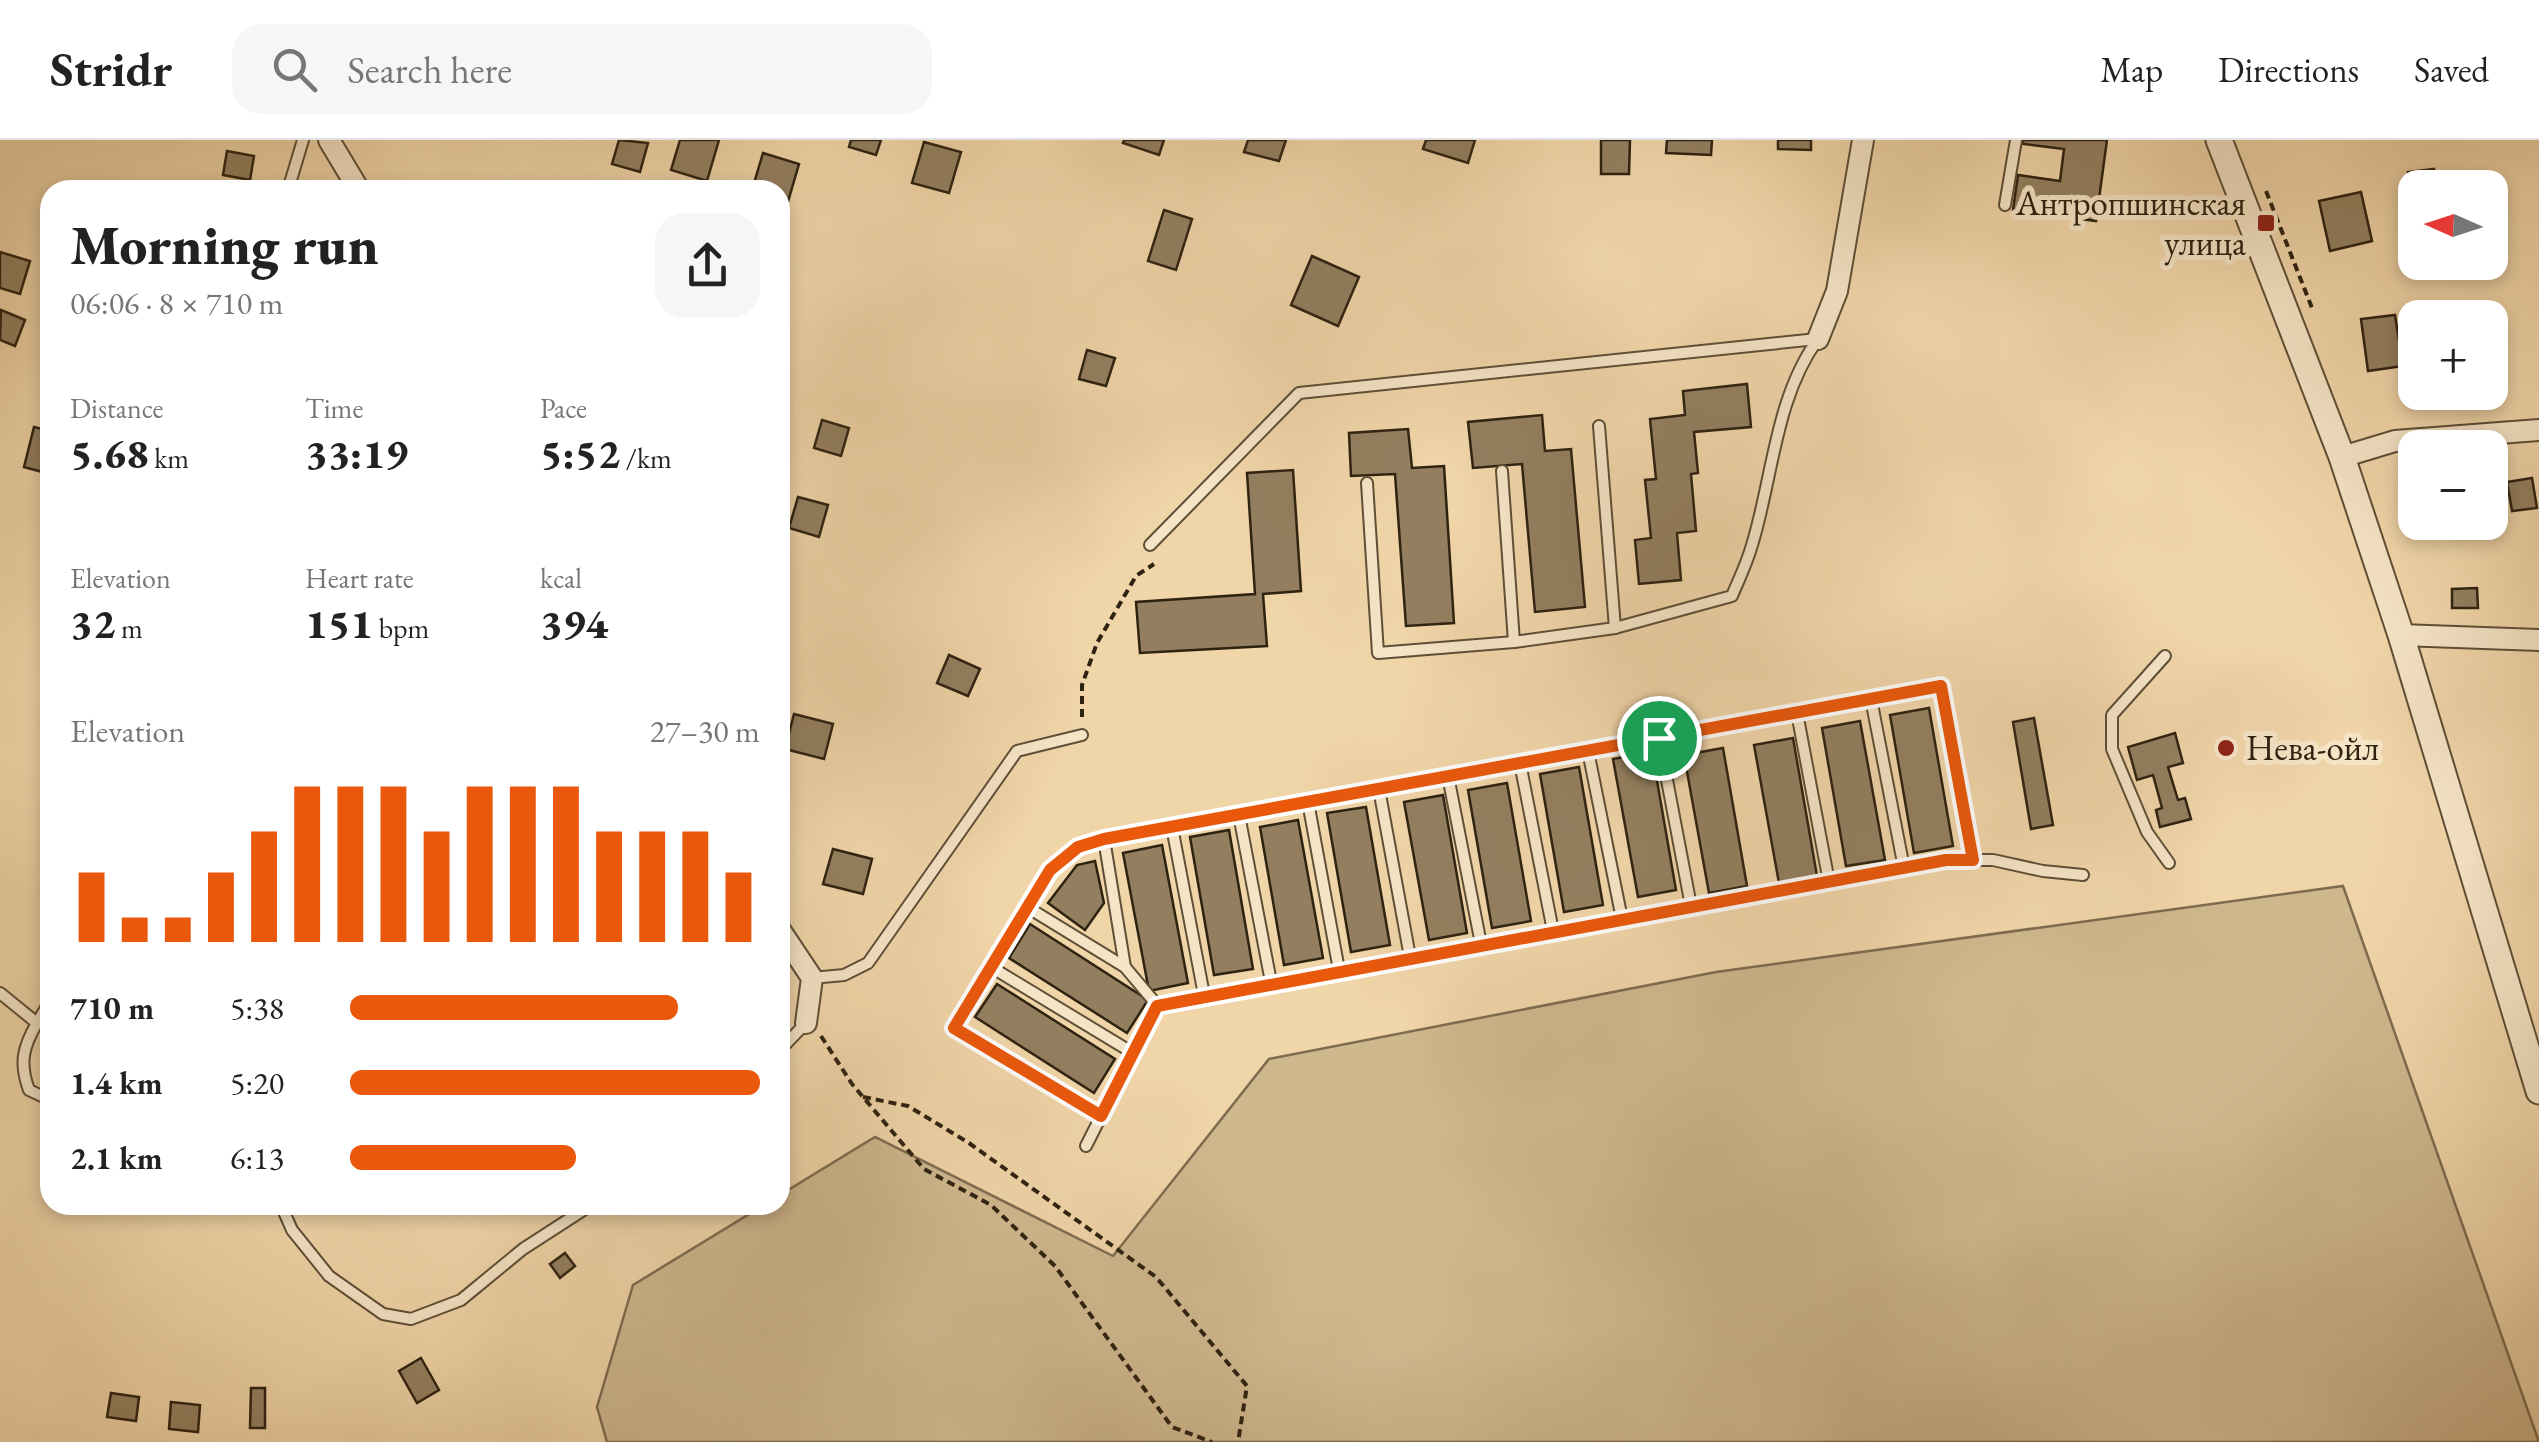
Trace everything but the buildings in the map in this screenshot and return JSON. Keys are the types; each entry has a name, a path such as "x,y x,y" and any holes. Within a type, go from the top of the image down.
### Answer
{"street":[{"path":"330,140 353,180"},
{"path":"1818,339 1837,290 1863,140"},
{"path":"2219,140 2342,457 2401,635 2539,1090"},
{"path":"2342,457 2395,441 2539,430"},
{"path":"2401,635 2539,640"},
{"path":"790,945 812,978 806,1022"}],"lane":[{"path":"291,180 303,140"},
{"path":"2005,204 2016,140"},
{"path":"1150,544 1299,393 1818,339"},
{"path":"1367,483 1378,652 1514,642 1615,628 1732,596 1752,546 1772,453 1802,362 1818,339"},
{"path":"1599,426 1615,628"},
{"path":"1502,471 1514,642"},
{"path":"2165,656 2112,715 2112,748 2148,832 2169,863"},
{"path":"1101,1116 954,1028 1050,870 1078,847 1104,839 1941,686 1973,860"},
{"path":"1871,699 1904,868"},
{"path":"1796,712 1829,882"},
{"path":"812,978 844,975 868,963 1017,752 1082,734"},
{"path":"1659,738 1691,906"},
{"path":"1588,751 1622,919"},
{"path":"1520,763 1552,932"},
{"path":"1448,776 1481,944"},
{"path":"1379,789 1410,957"},
{"path":"1308,802 1340,970"},
{"path":"1239,814 1271,982"},
{"path":"1172,827 1204,995"},
{"path":"1104,839 1126,967"},
{"path":"1086,1146 1157,1006 1946,860 1993,860 2043,872 2083,875"},
{"path":"1027,907 1126,967 1157,1006"},
{"path":"991,967 1133,1053"},
{"path":"0,993 37,1023"},
{"path":"40,1018 26,1044 21,1069 28,1090 40,1095"},
{"path":"790,1039 806,1022"},
{"path":"285,1215 292,1230 330,1276 382,1314 411,1319 461,1300 523,1249 575,1215"}],"path":[{"path":"1082,734 1082,685 1097,643 1136,576 1154,564"},
{"path":"806,1022 924,1168 991,1205 1055,1266 1172,1427 1212,1442"},
{"path":"862,1096 908,1106 969,1143 1156,1277 1247,1386 1238,1442"}],"shaded area":[{"path":"2343,886 2539,1442 607,1442 597,1407 633,1285 748,1215 790,1215 790,1189 875,1137 1113,1256 1269,1059 1716,972"}],"place":[{"name":"Антропшинская улица","path":"2266,223"},
{"name":"Нева-ойл","path":"2226,748"}],"route":[{"path":"1941,686 1973,860 1946,860 1157,1006 1101,1116 954,1028 1050,870 1078,847 1104,839 1659,738 1941,686"}]}
